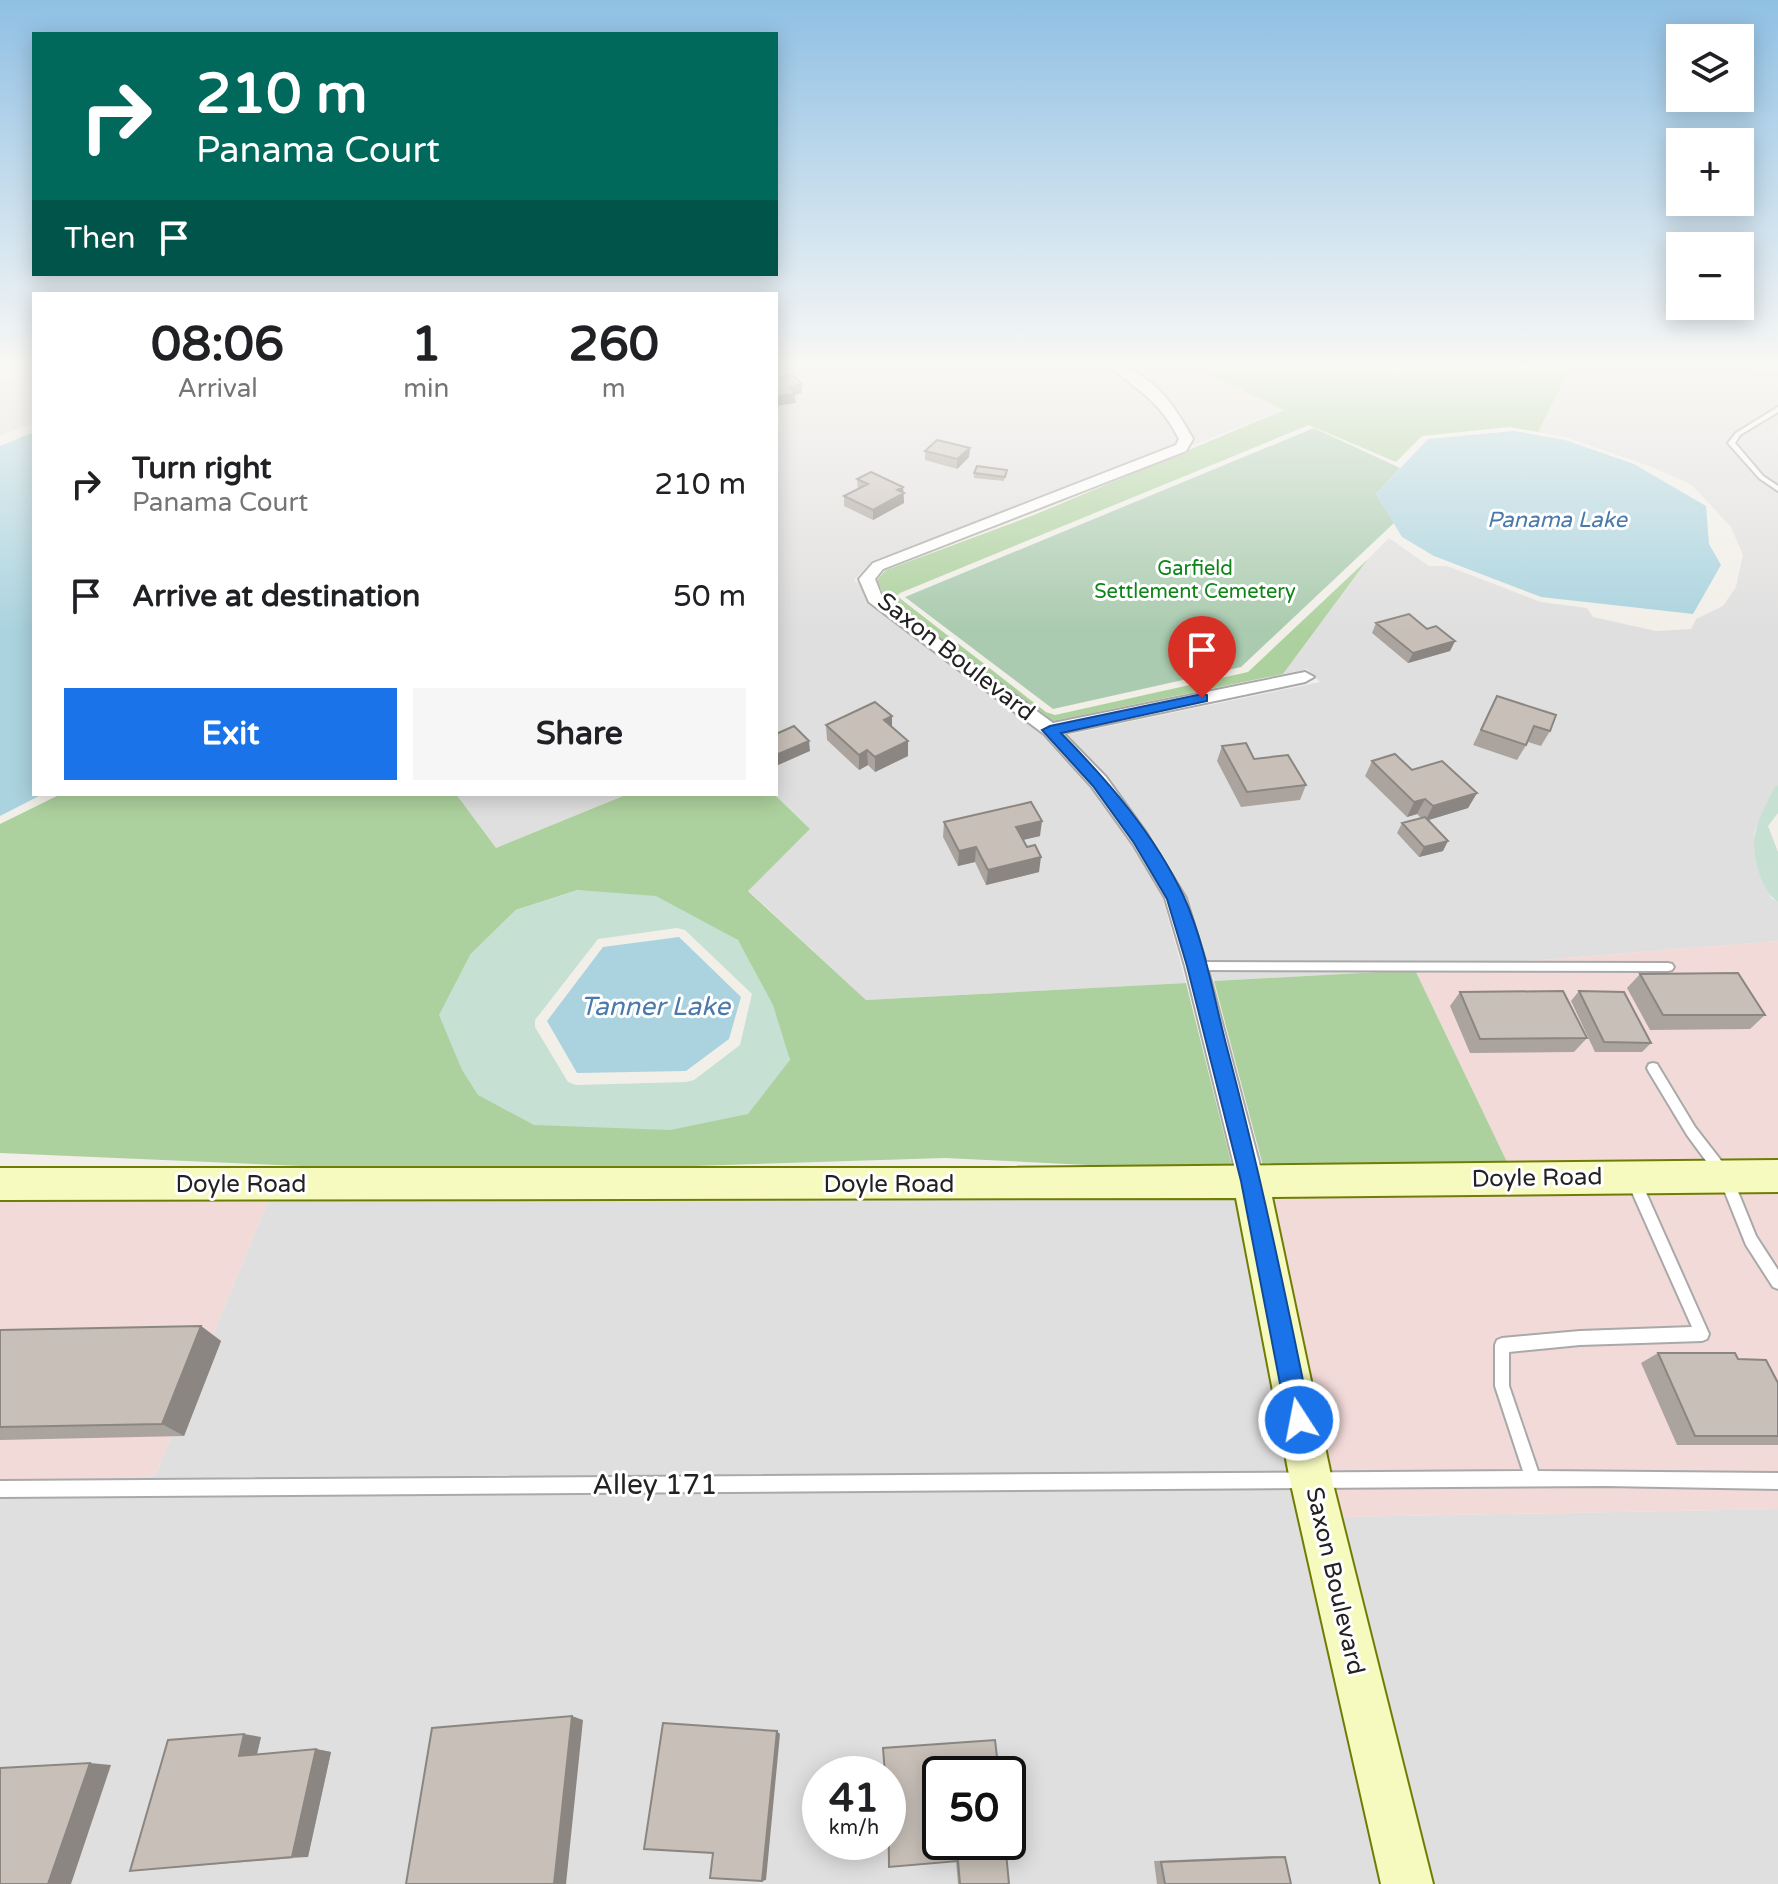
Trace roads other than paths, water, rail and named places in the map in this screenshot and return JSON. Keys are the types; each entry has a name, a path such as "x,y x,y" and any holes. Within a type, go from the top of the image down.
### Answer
{"main road":[{"name":"Doyle Road","path":"0,1184 1251,1181 1778,1176"},
{"name":"Saxon Boulevard","path":"1251,1181 1311,1480 1407,1884"}],"street":[{"name":"Saxon Boulevard","path":"1163,455 878,566 867,579 875,599 1050,730 1099,782 1140,839 1175,898 1196,966 1251,1181"},
{"path":"1050,730 1305,677"}],"lane":[{"path":"1742,455 1761,477 1778,489"},
{"path":"1196,966 1668,967"},
{"path":"1653,1068 1691,1131 1725,1176 1751,1240 1778,1282"},
{"path":"1533,1478 1502,1386 1502,1345 1580,1338 1702,1334 1632,1177"},
{"name":"Alley 171","path":"0,1489 1533,1478 1778,1481"}],"water":[{"path":"0,455 32,455 32,796 39,796 0,816"},
{"name":"Panama Lake","path":"1413,455 1608,455 1634,464 1706,506 1709,544 1721,565 1693,614 1541,597 1434,556 1402,537 1376,494"},
{"name":"Tanner Lake","path":"679,937 741,997 729,1039 686,1071 577,1073 547,1021 603,947"}],"park label":[{"name":"Garfield Settlement Cemetery","path":"1195,580"}]}
